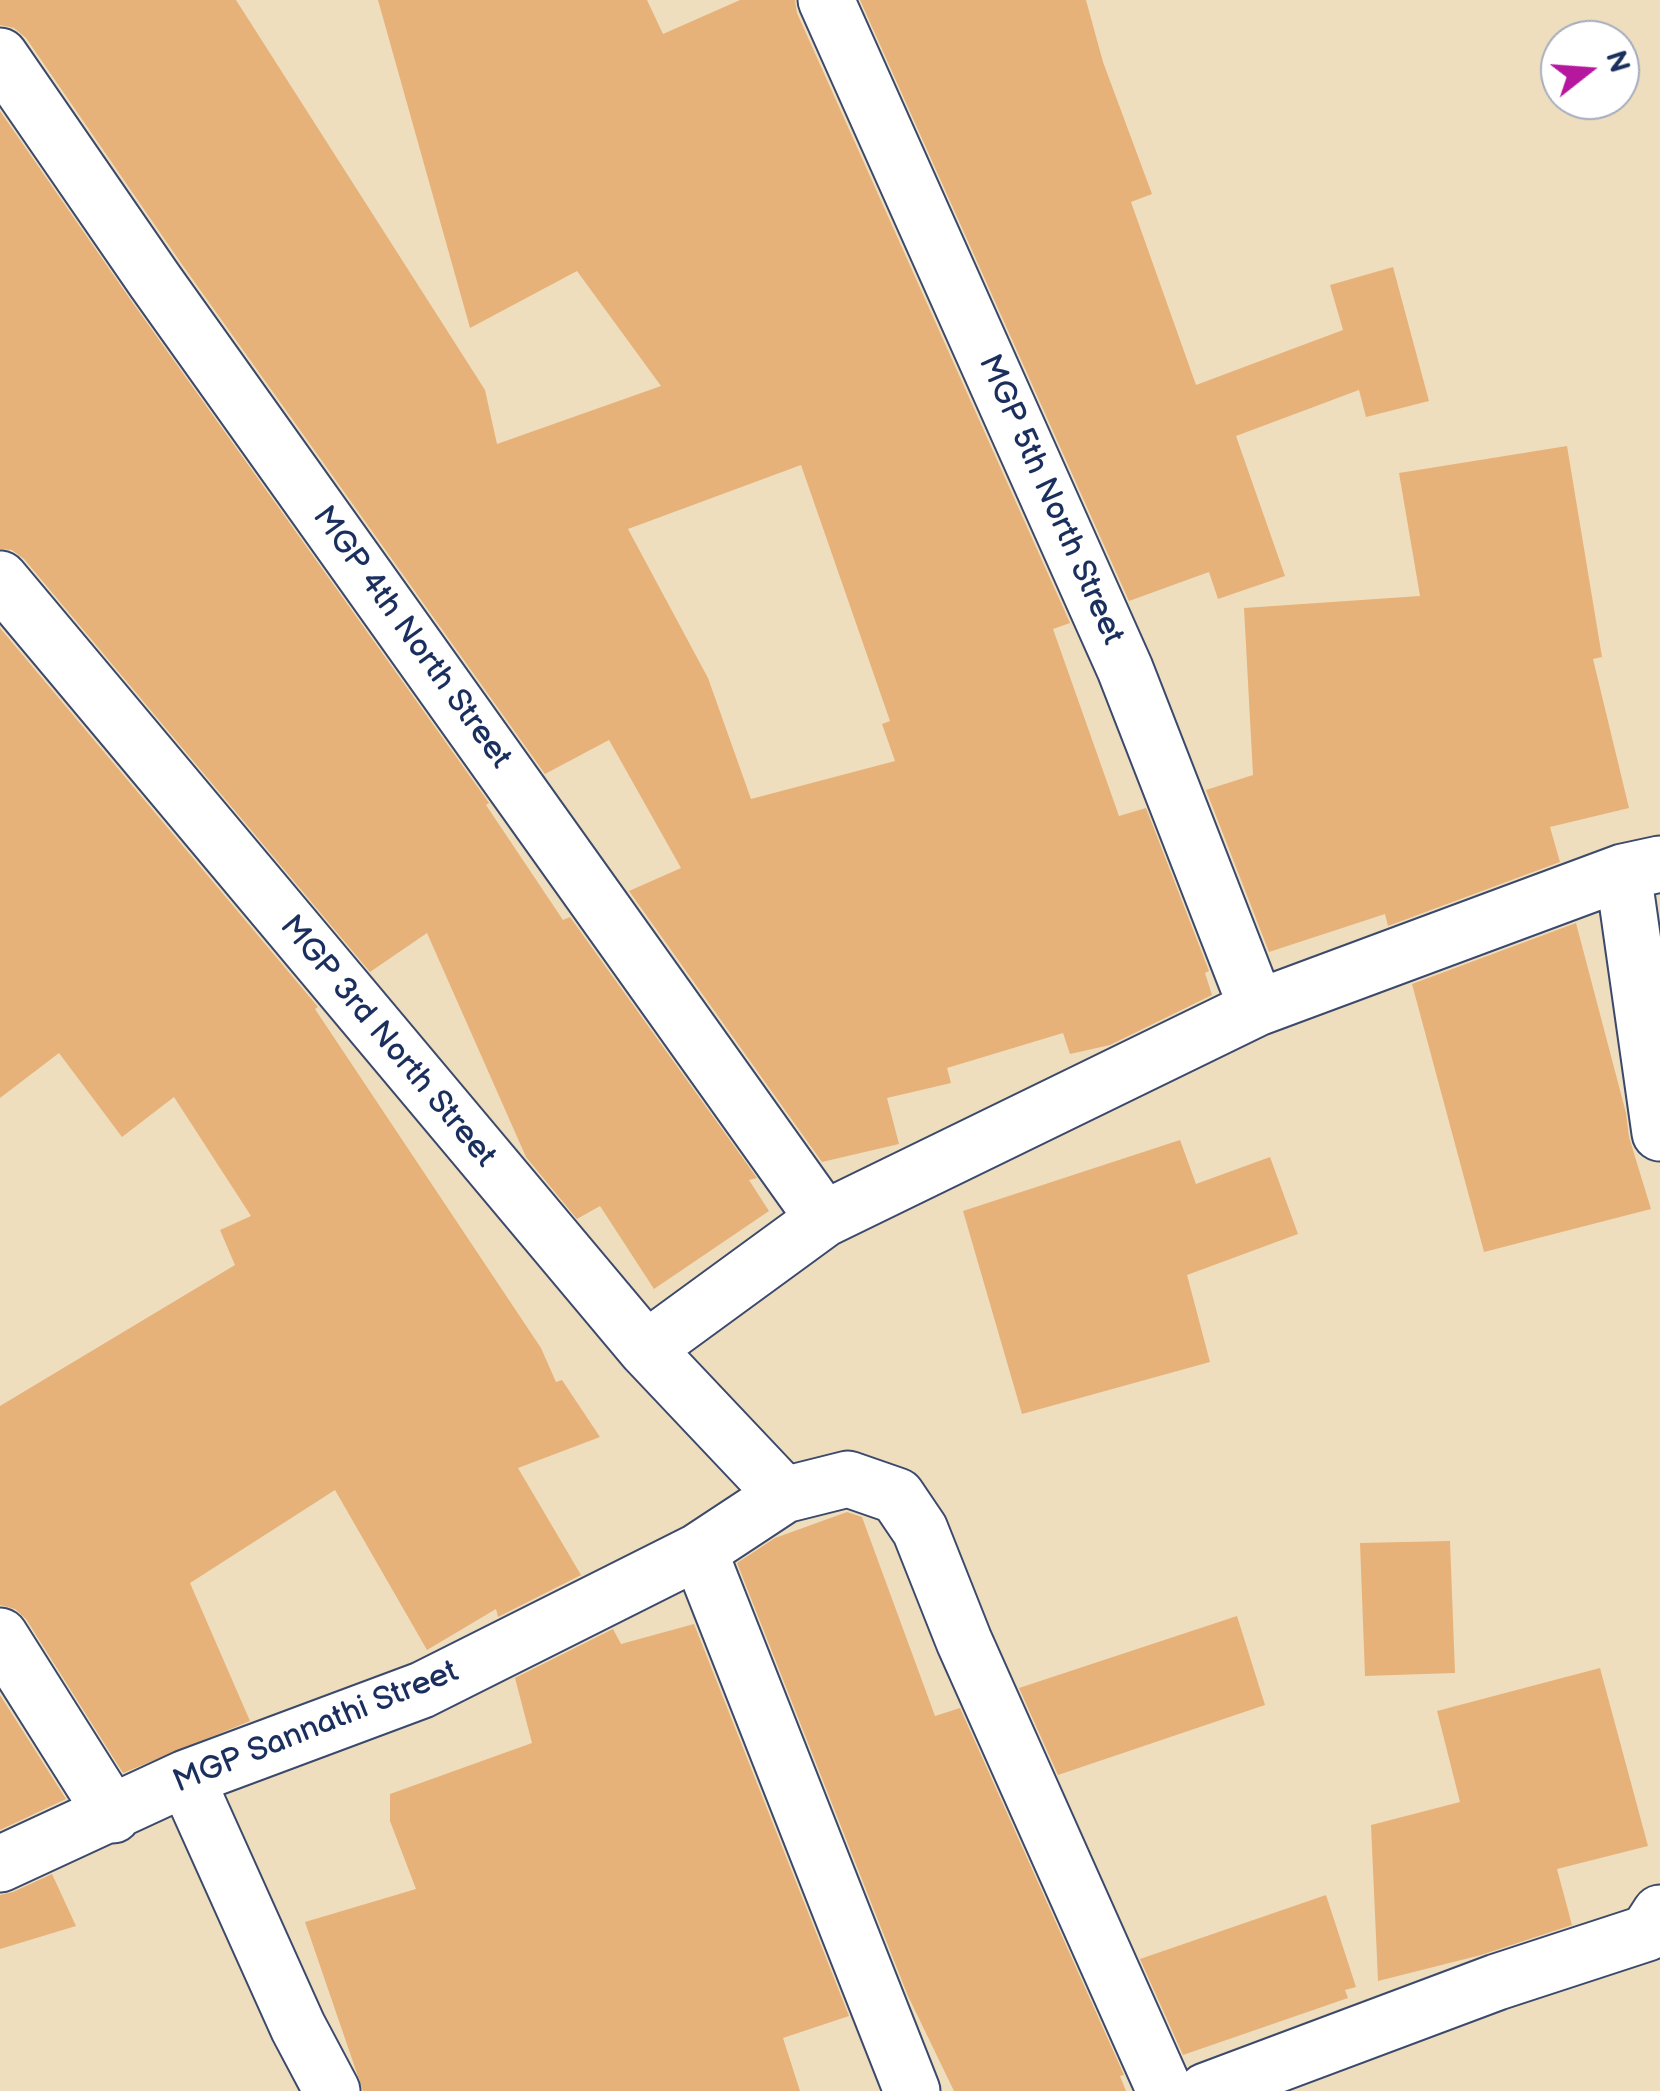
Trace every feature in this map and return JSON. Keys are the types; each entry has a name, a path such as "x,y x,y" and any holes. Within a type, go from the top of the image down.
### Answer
{"street":[{"name":"MGP 5th North Street","path":"826,0 1125,670 1257,1008"},
{"name":"MGP 4th North Street","path":"0,56 167,297 824,1219"},
{"name":"MGP 3rd North Street","path":"0,579 646,1349 784,1495"},
{"path":"646,1349 824,1219 1257,1008 1641,868 1660,1133"},
{"name":"MGP Sannathi Street","path":"0,1864 186,1778 422,1690 699,1551 784,1495 848,1478 897,1496 920,1530 964,1641 1165,2091"},
{"path":"699,1551 912,2091"},
{"path":"0,1636 112,1814"},
{"path":"186,1778 298,2027 332,2091"},
{"path":"1206,2091 1497,1982 1648,1933 1660,1913"}],"building":[{"path":"0,0 236,0 485,390 497,444 661,386 577,271 470,328 378,0 647,0 663,34 740,0 795,0 797,13 1070,623 1053,629 1119,816 1146,808 1209,971 1205,973 1212,995 1110,1045 1070,1054 1063,1033 947,1068 951,1083 887,1098 899,1144 822,1162 629,891 681,868 609,740 545,774 26,38 14,28 0,25","holes":["801,465 890,721 882,724 895,761 751,799 708,678 628,529"]},
{"path":"860,0 1086,0 1103,62 1152,194 1131,202 1196,385 1343,330 1330,285 1393,267 1429,401 1366,417 1359,390 1236,436 1285,576 1218,599 1209,572 1129,601"},
{"path":"0,111 489,803 486,805 563,920 570,917 757,1178 749,1180 769,1211 654,1289 600,1206 577,1219 526,1157 427,933 370,972 24,559 12,550 0,549"},
{"path":"1567,446 1602,657 1593,659 1629,808 1550,827 1560,862 1388,926 1385,914 1269,952 1206,790 1253,775 1244,608 1420,596 1399,473"},
{"path":"0,628 318,1007 315,1009 541,1348 556,1382 562,1380 600,1437 518,1468 581,1575 498,1617 496,1609 427,1650 335,1490 190,1583 250,1721 123,1773 26,1619 15,1609 0,1605 0,1406 235,1265 220,1230 251,1216 174,1097 122,1137 59,1053 0,1098"},
{"path":"1576,923 1629,1137 1651,1209 1484,1252 1412,984"},
{"path":"1180,1140 1196,1184 1270,1157 1298,1234 1187,1275 1210,1362 1022,1414 963,1211"},
{"path":"847,1512 862,1517 935,1716 960,1708 1124,2075 1120,2076 1126,2091 954,2091 908,1996 737,1563 775,1538"},
{"path":"1450,1541 1455,1673 1365,1676 1360,1543"},
{"path":"1237,1616 1265,1705 1058,1775 1019,1688"},
{"path":"694,1624 849,2016 783,2038 800,2091 363,2091 305,1922 416,1889 390,1821 390,1794 532,1743 515,1678 613,1629 621,1644"},
{"path":"1600,1668 1648,1846 1557,1869 1572,1925 1481,1955 1378,1981 1371,1825 1460,1802 1437,1711"},
{"path":"0,1695 66,1799 0,1830"},
{"path":"52,1874 76,1926 0,1949 0,1895"},
{"path":"1326,1895 1356,1987 1345,1990 1348,1998 1183,2055 1140,1959"}]}
